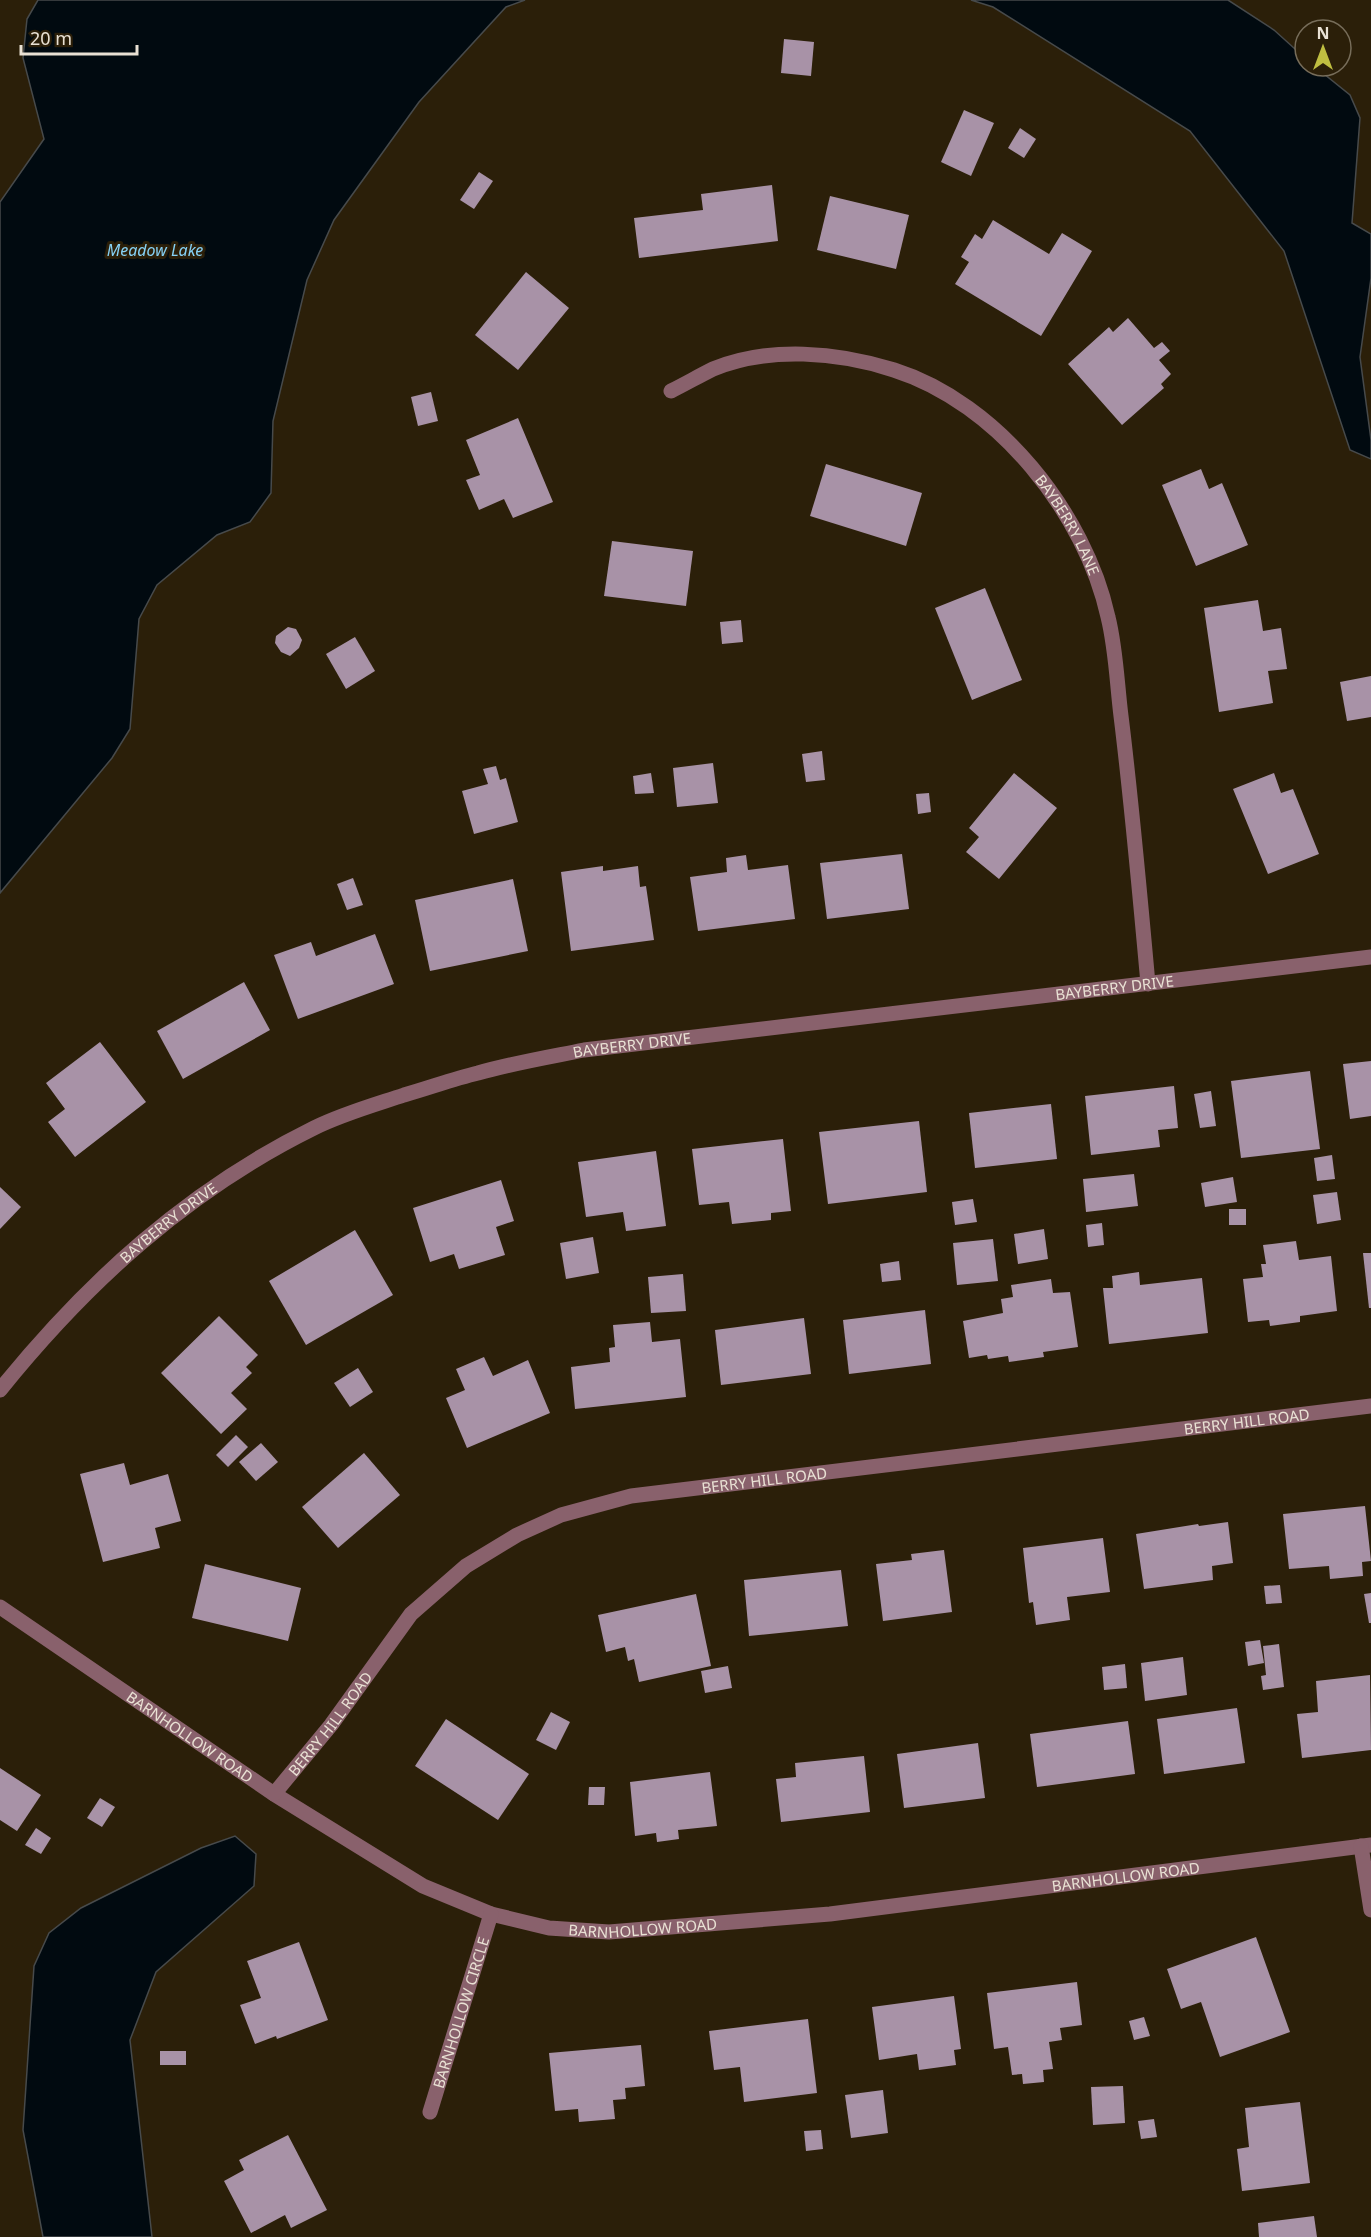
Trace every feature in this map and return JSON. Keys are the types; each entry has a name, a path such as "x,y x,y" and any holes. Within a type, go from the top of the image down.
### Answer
{"street":[{"name":"BAYBERRY LANE","path":"671,391 714,369 762,357 813,354 864,360 912,376 949,394 982,418 1022,455 1057,501 1090,562 1108,617 1135,827 1148,984"},
{"name":"BAYBERRY DRIVE","path":"0,1390 33,1349 95,1283 149,1235 237,1171 315,1127 376,1104 479,1072 584,1050 1371,957"},
{"name":"BERRY HILL ROAD","path":"274,1794 331,1725 411,1614 466,1566 517,1535 561,1515 631,1496 1371,1406"},
{"name":"BARNHOLLOW ROAD","path":"0,1607 274,1794 423,1886 491,1914 549,1928 609,1932 830,1914 1366,1845"},
{"path":"1366,1845 1371,1910"},
{"name":"BARNHOLLOW CIRCLE","path":"430,2112 491,1914"}],"water":[{"name":"Meadow Lake","path":"38,0 525,0 506,7 419,102 334,220 307,280 273,421 271,493 250,522 217,535 157,585 139,619 130,729 112,758 0,893 0,202 44,139 23,58 27,19"},
{"path":"971,0 1228,0 1274,30 1293,47 1293,78 1329,78 1350,95 1360,118 1352,223 1371,234 1371,278 1360,357 1371,440 1371,459 1350,450 1284,251 1190,131 993,7"},
{"path":"235,1836 256,1854 254,1886 156,1972 130,2040 152,2237 43,2237 23,2130 34,1966 49,1933 81,1908 201,1848"}],"building":[{"path":"784,39 814,42 811,76 781,73"},
{"path":"964,110 994,123 971,176 941,162"},
{"path":"1020,128 1036,139 1024,158 1008,148"},
{"path":"479,172 493,181 474,209 460,200"},
{"path":"772,185 778,241 639,258 634,218 703,210 701,194"},
{"path":"830,196 909,215 896,269 817,250"},
{"path":"993,220 1049,254 1062,233 1092,251 1041,336 955,284 969,262 961,257 975,234 982,239"},
{"path":"526,272 569,308 518,370 475,335"},
{"path":"1128,318 1154,348 1162,342 1170,351 1159,360 1171,374 1161,384 1164,388 1122,425 1068,364 1109,327 1113,332"},
{"path":"431,392 438,421 418,426 411,397"},
{"path":"518,418 553,502 513,518 504,499 479,510 466,480 480,475 466,440"},
{"path":"826,464 922,493 906,546 810,516"},
{"path":"1201,469 1209,489 1222,483 1248,545 1196,566 1162,485"},
{"path":"612,541 693,551 686,606 604,596"},
{"path":"985,588 1022,680 972,700 935,608"},
{"path":"1258,600 1263,631 1281,628 1287,669 1268,671 1273,703 1219,712 1204,608"},
{"path":"741,620 743,642 722,644 720,622"},
{"path":"288,627 296,629 302,640 299,648 290,656 281,652 275,643 276,636"},
{"path":"355,637 375,671 346,689 326,654"},
{"path":"1371,676 1371,717 1347,721 1340,682"},
{"path":"822,751 825,780 806,782 802,754"},
{"path":"713,763 718,803 677,807 673,768"},
{"path":"496,766 500,780 506,778 518,822 474,834 462,791 488,784 483,769"},
{"path":"651,773 654,793 635,794 633,776"},
{"path":"1014,773 1057,808 999,879 966,852 979,837 969,828"},
{"path":"1274,773 1281,793 1293,789 1319,854 1268,874 1233,789"},
{"path":"929,793 931,812 918,814 916,794"},
{"path":"902,854 909,909 827,919 820,863"},
{"path":"746,855 748,870 788,865 795,919 698,931 690,877 727,872 726,858"},
{"path":"603,866 603,871 638,866 640,887 646,886 654,940 571,951 561,872"},
{"path":"353,878 363,905 347,910 337,884"},
{"path":"513,879 528,951 430,971 415,900"},
{"path":"375,934 394,984 298,1019 274,955 311,942 316,956"},
{"path":"244,982 270,1030 183,1079 157,1031"},
{"path":"100,1042 146,1102 75,1157 48,1122 65,1109 46,1083"},
{"path":"1371,1061 1371,1116 1350,1119 1343,1064"},
{"path":"1310,1071 1320,1149 1241,1158 1231,1081"},
{"path":"1174,1086 1178,1128 1158,1130 1160,1147 1091,1155 1085,1096"},
{"path":"1211,1091 1216,1126 1200,1128 1194,1094"},
{"path":"1051,1104 1057,1159 975,1168 969,1113"},
{"path":"919,1121 927,1192 828,1204 819,1132"},
{"path":"783,1139 791,1211 771,1213 771,1220 732,1224 729,1202 699,1205 692,1149"},
{"path":"656,1151 666,1226 626,1231 623,1212 586,1217 578,1162"},
{"path":"1332,1155 1335,1179 1317,1181 1314,1158"},
{"path":"1134,1174 1138,1206 1086,1212 1083,1179"},
{"path":"1233,1177 1237,1202 1205,1207 1201,1183"},
{"path":"501,1180 514,1221 496,1227 505,1255 459,1269 454,1254 430,1262 413,1208"},
{"path":"0,1187 21,1207 0,1229"},
{"path":"1337,1192 1341,1220 1317,1224 1313,1195"},
{"path":"973,1199 977,1222 955,1225 952,1202"},
{"path":"1229,1209 1246,1209 1246,1225 1229,1225"},
{"path":"1102,1223 1104,1245 1088,1247 1086,1225"},
{"path":"1044,1229 1048,1259 1018,1264 1014,1234"},
{"path":"355,1230 393,1295 306,1345 269,1281"},
{"path":"593,1237 599,1273 566,1279 560,1243"},
{"path":"993,1239 998,1281 957,1285 953,1243"},
{"path":"1296,1241 1299,1260 1331,1256 1337,1311 1300,1316 1300,1322 1270,1326 1269,1320 1248,1322 1243,1279 1263,1277 1261,1264 1266,1264 1263,1245"},
{"path":"1363,1253 1371,1253 1371,1308 1369,1308"},
{"path":"899,1261 901,1280 882,1282 880,1264"},
{"path":"1139,1272 1140,1285 1202,1278 1208,1333 1109,1344 1103,1288 1113,1288 1112,1276"},
{"path":"683,1274 686,1311 651,1313 648,1277"},
{"path":"1051,1279 1053,1293 1070,1292 1078,1347 1043,1352 1044,1357 1009,1362 1008,1356 988,1359 987,1355 969,1358 963,1321 1003,1313 1001,1299 1013,1297 1011,1285"},
{"path":"925,1310 931,1364 849,1374 843,1320"},
{"path":"219,1316 258,1355 246,1367 252,1373 231,1393 247,1409 221,1434 161,1373"},
{"path":"804,1318 811,1374 721,1385 715,1330"},
{"path":"650,1322 652,1342 680,1339 686,1397 575,1409 571,1367 610,1362 609,1348 615,1347 613,1325"},
{"path":"484,1357 493,1376 528,1360 550,1413 467,1448 446,1398 465,1390 456,1369"},
{"path":"358,1368 373,1392 350,1407 334,1383"},
{"path":"236,1435 248,1447 228,1467 216,1455"},
{"path":"261,1443 278,1462 256,1481 239,1462"},
{"path":"364,1453 400,1495 338,1548 302,1507"},
{"path":"124,1463 130,1485 168,1474 181,1521 155,1528 160,1548 103,1562 80,1474"},
{"path":"1365,1506 1371,1561 1362,1562 1363,1576 1330,1579 1329,1566 1289,1569 1283,1514"},
{"path":"1228,1522 1233,1563 1212,1566 1213,1580 1144,1589 1136,1534 1198,1524 1199,1526"},
{"path":"1103,1538 1110,1592 1067,1597 1070,1620 1036,1625 1033,1602 1029,1603 1023,1548"},
{"path":"944,1550 952,1612 883,1621 876,1564 912,1560 911,1554"},
{"path":"205,1564 301,1588 288,1641 192,1618"},
{"path":"841,1570 848,1626 749,1636 744,1580"},
{"path":"1280,1585 1282,1603 1266,1604 1264,1586"},
{"path":"1371,1593 1371,1623 1369,1623 1364,1594"},
{"path":"696,1594 711,1666 639,1682 634,1659 628,1661 625,1647 606,1652 598,1615"},
{"path":"1260,1640 1264,1663 1248,1666 1245,1642"},
{"path":"1279,1644 1284,1687 1263,1690 1261,1676 1266,1675 1263,1646"},
{"path":"1183,1657 1187,1695 1145,1701 1141,1663"},
{"path":"1125,1664 1127,1688 1104,1690 1102,1667"},
{"path":"728,1666 732,1688 705,1693 701,1671"},
{"path":"1370,1675 1371,1750 1302,1758 1297,1714 1318,1712 1316,1681"},
{"path":"1237,1708 1245,1763 1164,1774 1157,1719"},
{"path":"551,1712 570,1722 556,1750 536,1740"},
{"path":"446,1719 529,1774 498,1820 415,1766"},
{"path":"1128,1721 1135,1774 1037,1787 1030,1734"},
{"path":"978,1743 985,1798 904,1808 897,1754"},
{"path":"864,1756 870,1812 781,1822 776,1779 796,1777 795,1763"},
{"path":"0,1768 41,1795 17,1831 0,1820"},
{"path":"710,1772 717,1826 678,1830 679,1839 657,1842 656,1833 635,1836 630,1782"},
{"path":"589,1787 605,1787 604,1805 588,1805"},
{"path":"100,1798 115,1807 102,1827 87,1818"},
{"path":"36,1828 51,1838 41,1854 25,1845"},
{"path":"1256,1937 1290,2032 1220,2057 1201,2002 1181,2009 1167,1969"},
{"path":"299,1942 328,2020 277,2039 276,2036 255,2044 240,2005 261,1998 247,1961"},
{"path":"1077,1982 1082,2025 1060,2028 1062,2040 1049,2042 1053,2069 1043,2070 1044,2082 1023,2084 1022,2074 1012,2075 1008,2047 994,2049 987,1993"},
{"path":"954,1996 961,2049 954,2050 956,2065 919,2070 917,2054 879,2060 872,2007"},
{"path":"1144,2017 1150,2036 1134,2040 1129,2021"},
{"path":"808,2019 817,2093 744,2102 740,2067 714,2070 709,2031"},
{"path":"641,2045 645,2086 625,2088 626,2099 613,2100 615,2119 579,2122 578,2109 555,2111 549,2053"},
{"path":"160,2051 186,2051 186,2065 160,2065"},
{"path":"1123,2086 1125,2123 1093,2125 1091,2087"},
{"path":"883,2090 888,2133 851,2138 845,2095"},
{"path":"1300,2102 1310,2183 1242,2191 1237,2149 1249,2147 1245,2108"},
{"path":"1154,2119 1157,2137 1141,2139 1138,2121"},
{"path":"821,2130 823,2149 806,2151 804,2131"},
{"path":"288,2135 327,2210 291,2228 285,2215 251,2233 224,2181 244,2170 239,2160"},
{"path":"1314,2216 1317,2237 1259,2237 1258,2223"}]}
